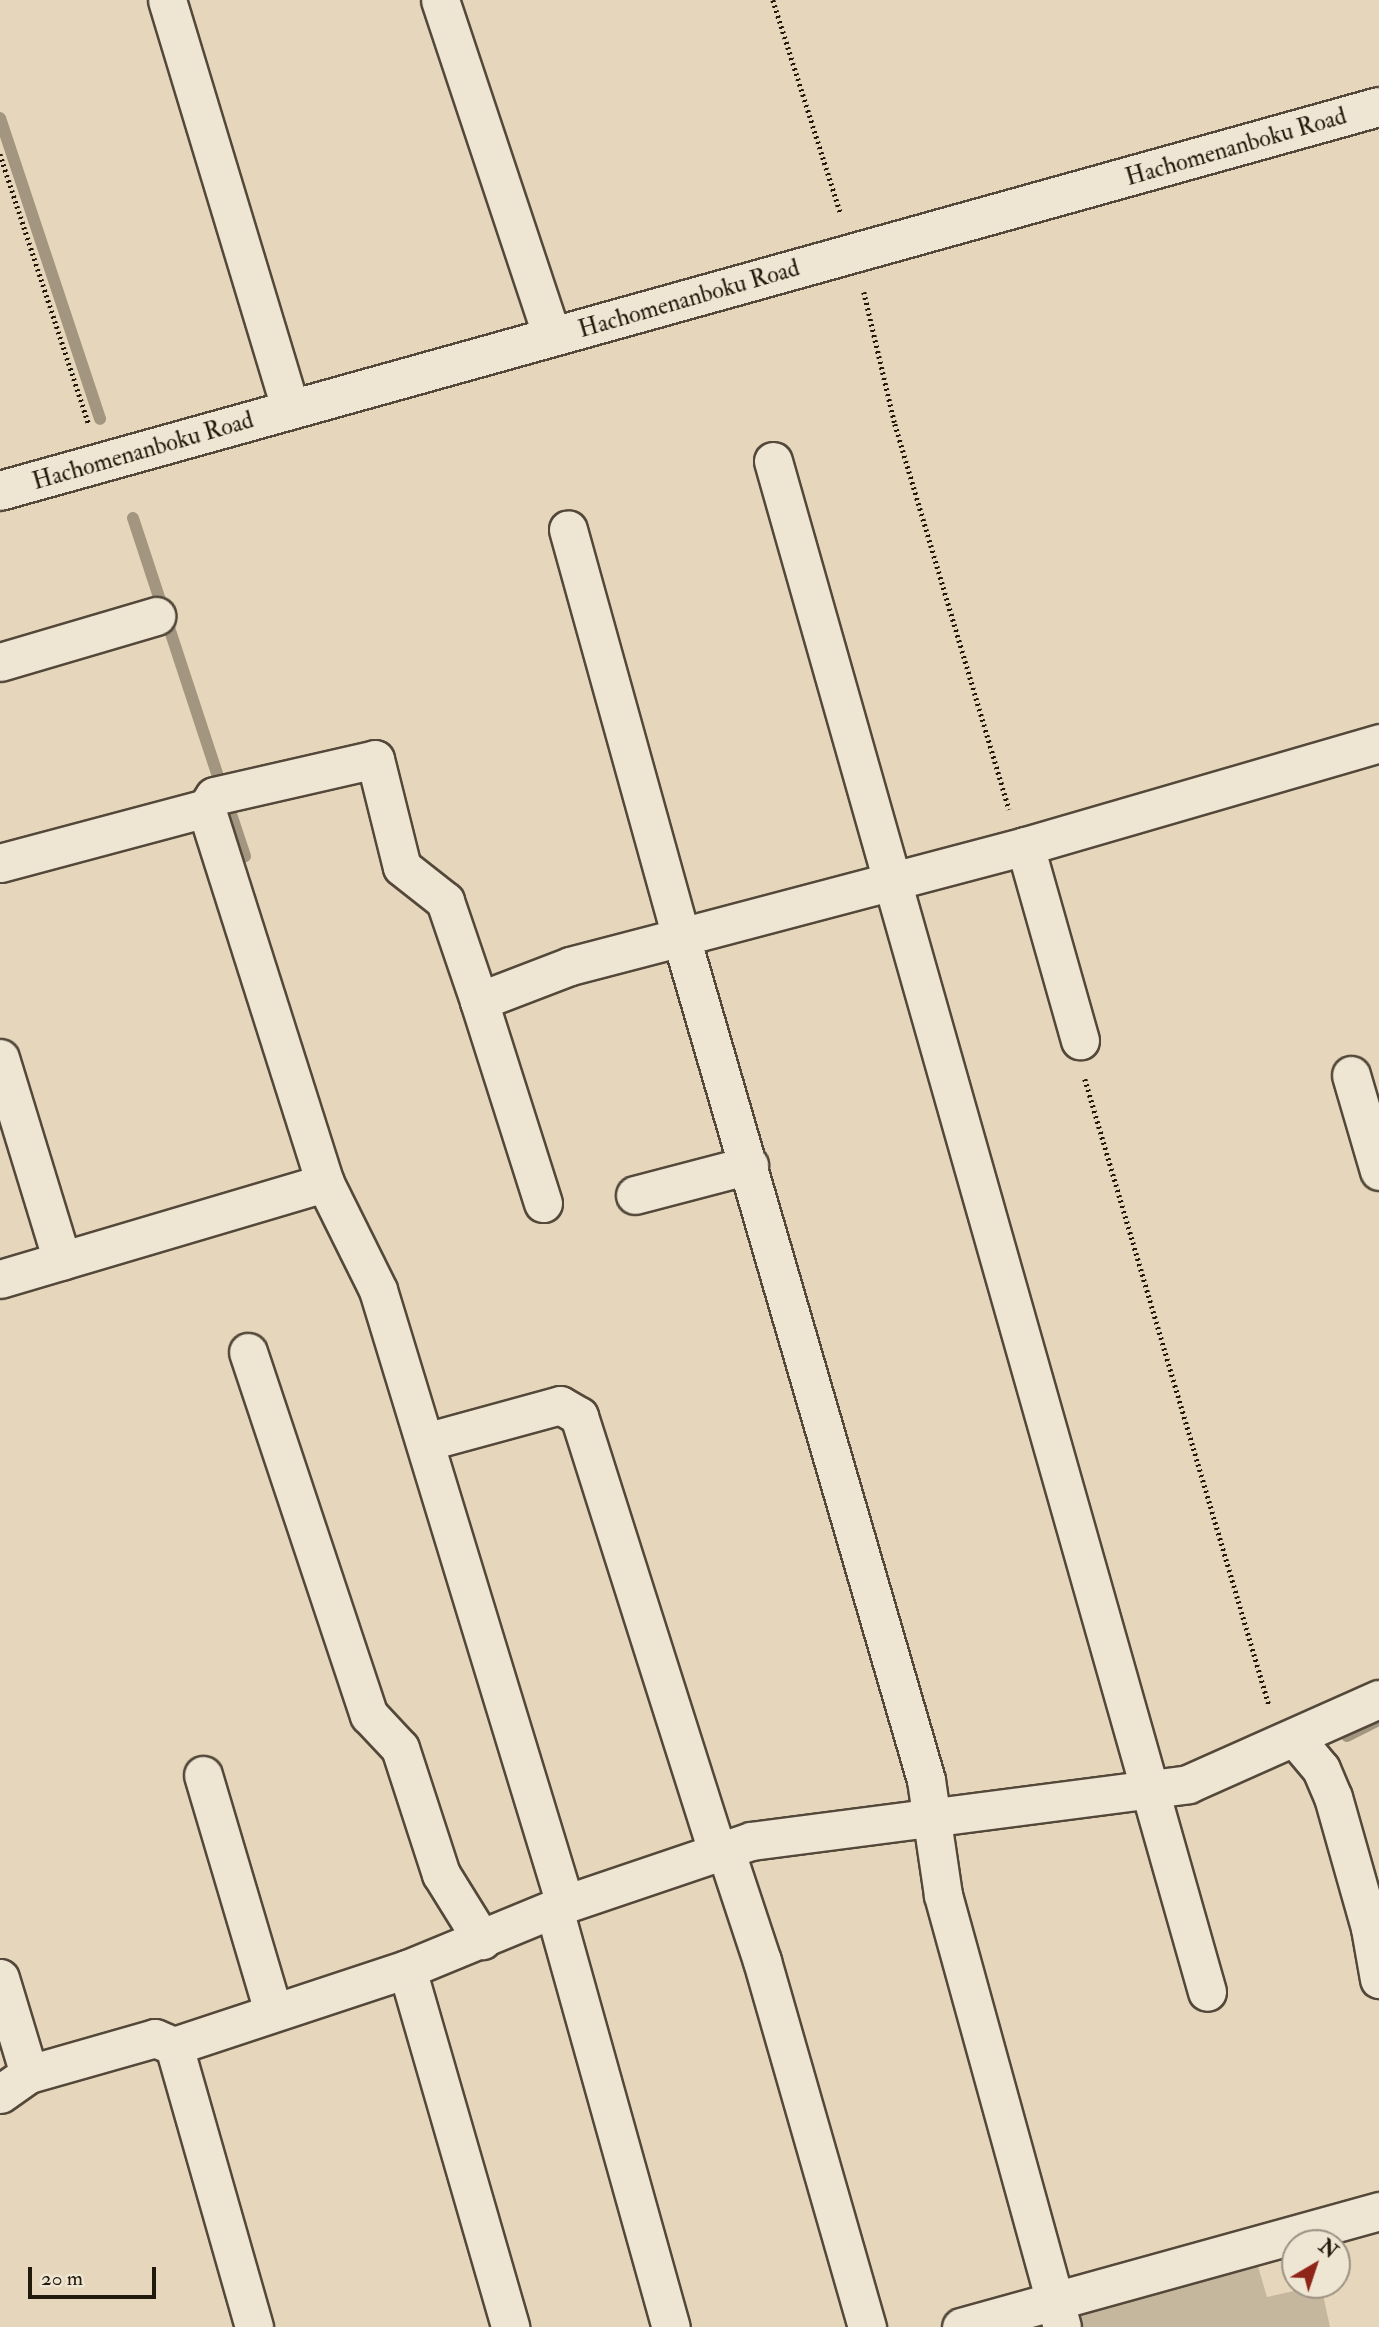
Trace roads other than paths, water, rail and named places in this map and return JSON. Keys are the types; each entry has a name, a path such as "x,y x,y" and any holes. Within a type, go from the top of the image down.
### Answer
{"street":[{"path":"167,0 291,410"},
{"path":"440,0 552,337"},
{"name":"Hachomenanboku Road","path":"0,491 1379,107"},
{"path":"773,461 889,881 1208,1992"},
{"path":"568,529 681,937 749,1165 932,1814 943,1895 1059,2315"},
{"path":"0,662 156,616"},
{"path":"479,1001 570,966 1026,846 1379,743"},
{"path":"0,863 206,808 214,796 375,759 402,867 444,901 479,1001 543,1203"},
{"path":"206,808 325,1183 378,1290 425,1442 560,1907 671,2327"},
{"path":"1026,846 1080,1040"},
{"path":"0,1058 62,1261"},
{"path":"1351,1074 1379,1171"},
{"path":"635,1195 749,1165"},
{"path":"0,1279 325,1183"},
{"path":"248,1352 369,1715 400,1748 441,1874 482,1940"},
{"path":"425,1442 560,1405 579,1416 721,1850 762,1961 867,2327"},
{"path":"0,1978 14,2084 155,2038 174,2046 273,2011 407,1969 560,1907 721,1850 932,1814 1151,1791 1188,1784 1379,1699"},
{"path":"1288,1741 1321,1769 1333,1797 1375,1926 1379,1979"},
{"path":"204,1775 273,2011"},
{"path":"407,1969 510,2327"},
{"path":"174,2046 254,2327"},
{"path":"961,2327 1059,2315 1379,2211"}],"waterway":[{"path":"0,118 100,419"},
{"path":"133,518 219,779"},
{"path":"228,805 245,856"},
{"path":"1347,1736 1379,1720"}]}
